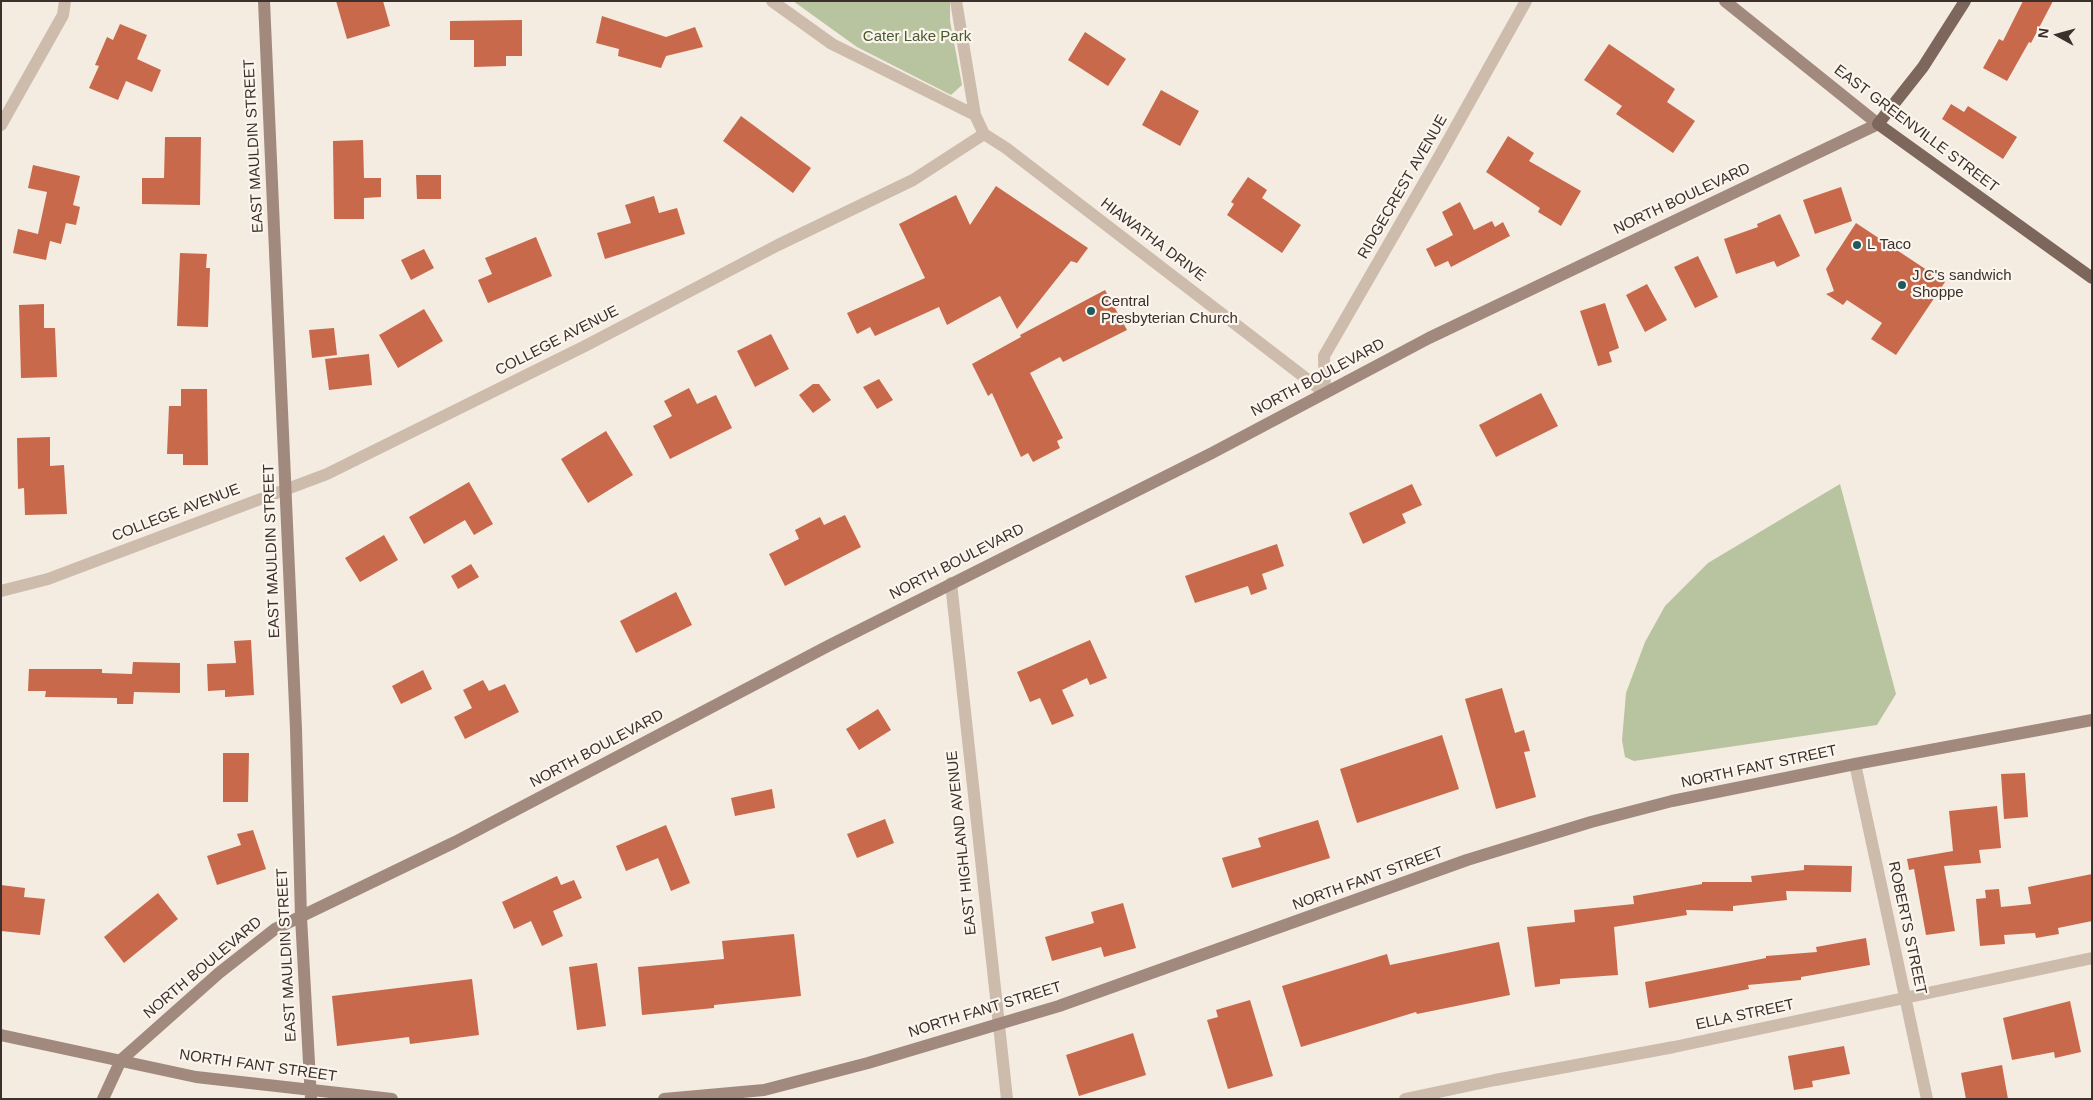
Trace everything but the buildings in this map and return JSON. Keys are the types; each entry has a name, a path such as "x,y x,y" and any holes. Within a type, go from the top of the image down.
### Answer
{"main road":[{"path":"1878,124 1924,67 1965,1"},
{"name":"EAST GREENVILLE STREET","path":"1878,124 2092,278"}],"street":[{"path":"1,124 63,14 65,1"},
{"name":"EAST MAULDIN STREET","path":"264,1 296,729 300,917 310,1094"},
{"path":"772,1 832,44 975,115"},
{"path":"956,1 975,115 984,134"},
{"name":"RIDGECREST AVENUE","path":"1325,393 1324,356 1436,164 1526,1"},
{"name":"EAST GREENVILLE STREET","path":"1725,1 1878,124"},
{"name":"NORTH BOULEVARD","path":"103,1099 121,1060 226,967 275,929 455,842 951,583 1212,453 1437,334 1878,124"},
{"name":"COLLEGE AVENUE","path":"1,591 48,579 336,470 585,346 778,245 913,180 984,134"},
{"name":"HIAWATHA DRIVE","path":"984,134 1021,160 1325,393"},
{"name":"EAST HIGHLAND AVENUE","path":"951,583 1007,1099"},
{"name":"NORTH FANT STREET","path":"664,1099 764,1090 868,1063 1059,1006 1353,900 1530,840 1591,822 1672,802 1855,764 2092,720"},
{"name":"ROBERTS STREET","path":"1855,764 1927,1099"},
{"name":"ELLA STREET","path":"1405,1099 1495,1080 1674,1047 2092,958"},
{"name":"NORTH FANT STREET","path":"1,1035 196,1077 310,1094 392,1099"}],"green space":[{"name":"Cater Lake Park","path":"793,1 950,1 950,21 962,85 951,95 857,47"},
{"path":"1840,484 1896,694 1877,725 1634,761 1625,757 1622,740 1626,693 1645,642 1665,606 1708,563"}],"place":[{"name":"L Taco","path":"1857,245"},
{"name":"J C's sandwich Shoppe","path":"1902,285"},
{"name":"Central Presbyterian Church","path":"1091,311"}]}
